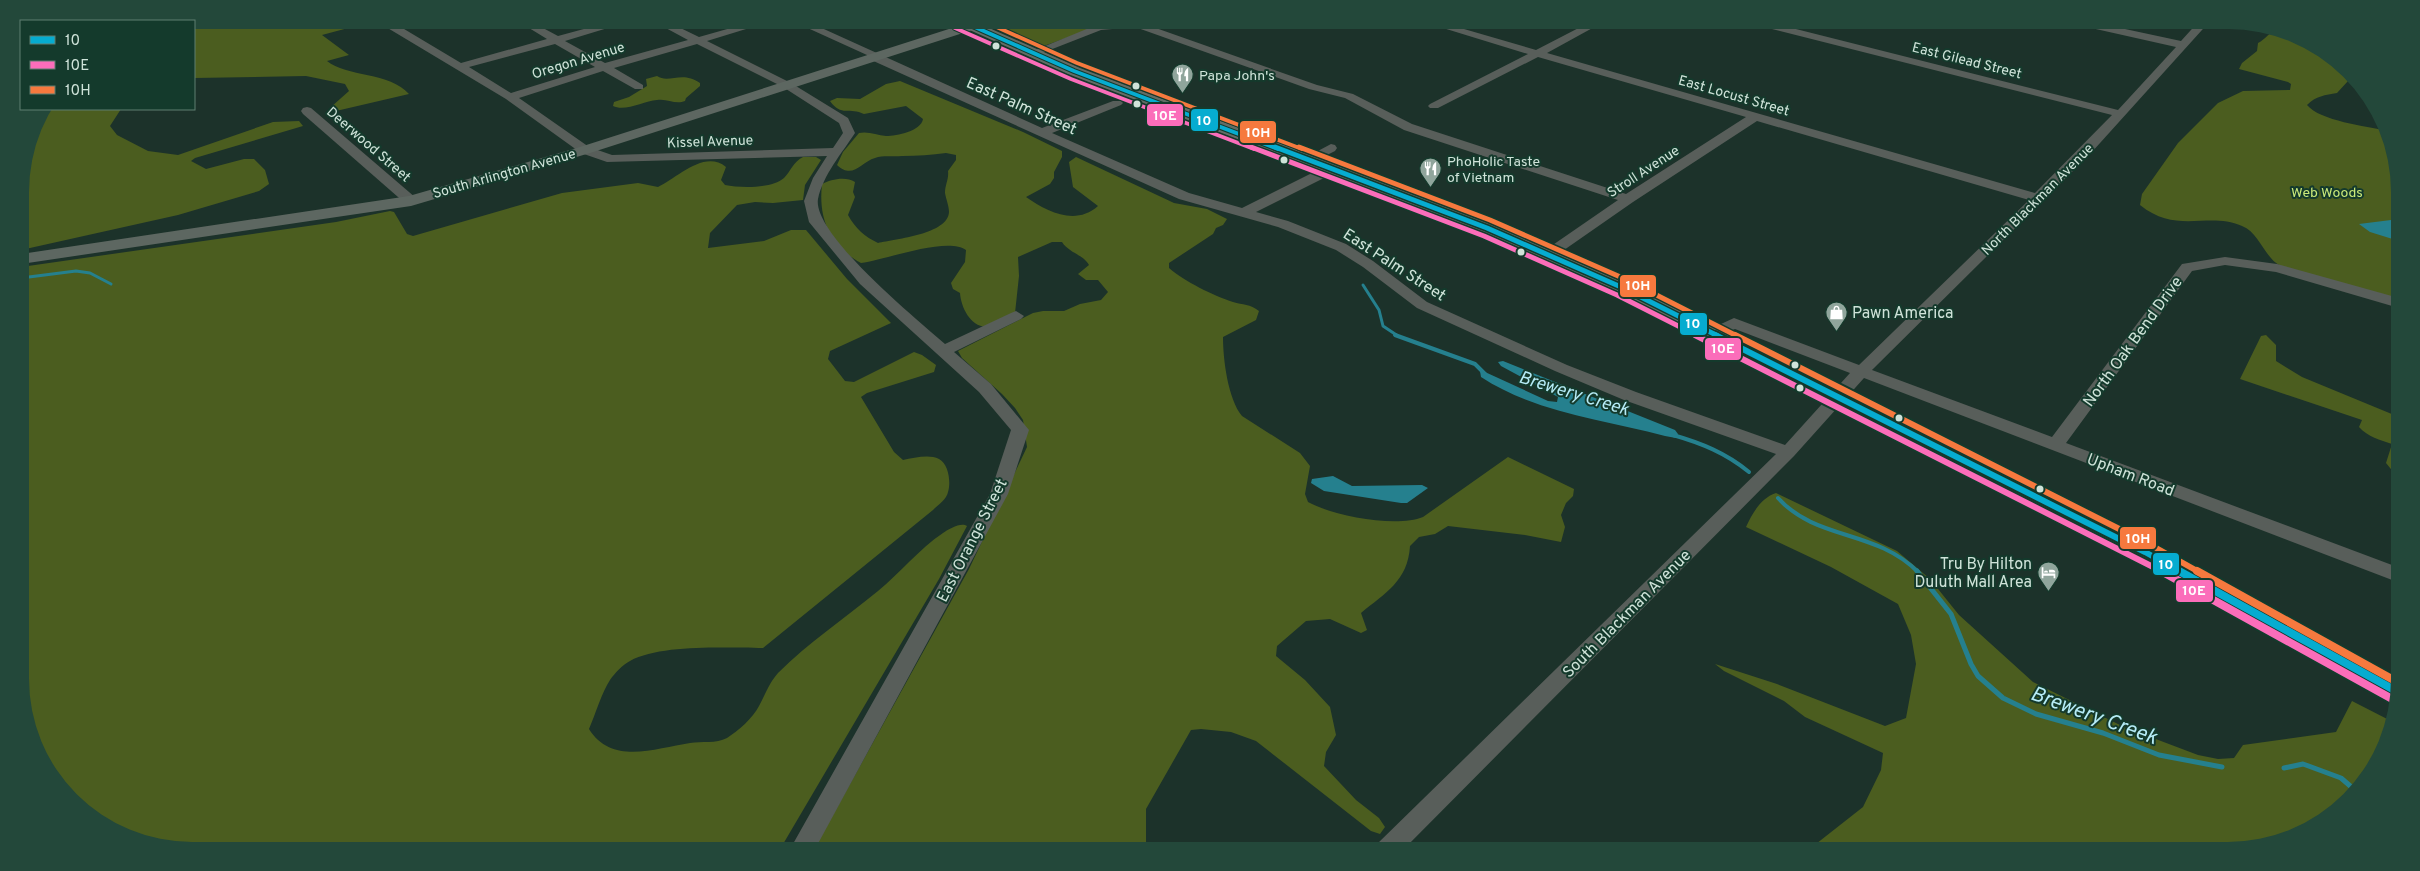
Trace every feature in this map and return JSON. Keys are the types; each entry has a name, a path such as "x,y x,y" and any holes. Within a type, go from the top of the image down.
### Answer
{"highway":[{"path":"979,29 1033,53 1549,254 1714,333 2145,552 2391,670"},
{"path":"2145,552 2391,688"}],"main road":[{"name":"South Arlington Avenue","path":"29,258 411,201 585,150 873,58 950,29"}],"street":[{"name":"Kissel Avenue","path":"401,29 458,67 510,97 585,150 611,160 837,152"},
{"path":"537,29 639,87"},
{"path":"458,67 597,29"},
{"path":"675,29 788,85"},
{"name":"Oregon Avenue","path":"510,97 605,67 738,29"},
{"name":"East Palm Street","path":"816,29 871,53 873,58 1040,134 1184,196 1283,224 1341,247 1368,264 1422,305 1553,365 1630,396 1788,452"},
{"path":"1033,53 1096,29"},
{"path":"1150,29 1313,87 1350,96 1408,127 1628,199"},
{"name":"East Locust Street","path":"1453,29 2038,198"},
{"path":"1434,106 1585,29"},
{"name":"East Gilead Street","path":"1784,29 2121,114"},
{"path":"2110,29 2183,45"},
{"name":"North Blackman Avenue","path":"1862,372 2121,114 2198,29"},
{"name":"East Orange Street","path":"788,85 844,121 849,133 820,178 811,200 816,222 865,282 985,388 1020,430 999,494 807,842"},
{"path":"1040,134 1118,103"},
{"name":"Deerwood Street","path":"307,111 411,201"},
{"name":"Stroll Avenue","path":"1549,254 1628,199 1756,117"},
{"path":"1306,160 1331,148"},
{"path":"1243,213 1331,169"},
{"name":"North Oak Bend Drive","path":"2055,445 2186,267 2225,261 2277,268 2391,301"},
{"path":"943,351 1016,316"},
{"name":"Upham Road","path":"1714,333 1734,323 2391,573"},
{"name":"South Blackman Avenue","path":"1395,842 1788,452 1838,395 1862,372"}],"green space":[{"path":"195,29 344,29 322,35 349,55 327,61 345,70 391,82 409,94 336,111 331,110 331,107 349,91 345,84 306,76 195,78"},
{"path":"996,29 1091,29 1041,47 1034,46"},
{"name":"Web Woods","path":"2270,34 2301,46 2328,62 2347,80 2337,93 2325,95 2310,102 2307,105 2313,111 2332,119 2379,129 2386,149 2390,170 2391,298 2281,266 2270,257 2253,234 2242,226 2229,222 2167,219 2154,214 2140,205 2142,194 2178,143 2218,103 2243,91 2290,90 2291,84 2288,82 2239,69 2242,63 2257,51 2258,43"},
{"path":"657,76 666,79 682,77 693,79 700,83 700,86 685,101 681,102 661,100 623,108 613,106 614,102 629,97 647,86 646,79"},
{"path":"900,81 1023,132 1062,151 1062,157 1050,184 1026,197 1052,212 1071,216 1080,215 1098,206 1073,187 1069,162 1076,157 1174,203 1207,209 1227,219 1223,225 1216,228 1213,234 1169,263 1169,268 1208,292 1259,311 1256,320 1223,337 1225,367 1230,389 1237,409 1242,416 1300,453 1310,466 1305,494 1308,502 1333,512 1365,519 1381,521 1411,520 1423,517 1508,457 1574,489 1573,496 1566,503 1561,515 1565,527 1561,542 1525,535 1448,526 1435,534 1419,537 1410,546 1405,568 1400,577 1387,592 1361,613 1367,630 1361,633 1330,619 1306,621 1277,646 1276,656 1305,680 1330,707 1336,735 1326,752 1324,766 1356,800 1379,818 1385,827 1380,834 1371,831 1256,741 1231,732 1201,729 1191,730 1146,809 1146,842 818,842 969,569 1027,447 1023,420 1015,408 962,358 958,351 1033,313 1064,311 1080,304 1101,300 1108,292 1098,280 1086,280 1078,274 1089,265 1084,259 1068,249 1062,242 1052,242 1018,257 1019,276 1015,313 986,327 975,323 967,315 960,293 953,289 951,283 965,262 966,250 957,246 931,247 861,263 841,248 828,230 822,209 822,184 830,181 843,179 855,182 853,192 855,197 848,215 861,232 878,243 931,230 940,226 949,212 945,193 948,171 956,160 956,155 946,153 881,157 870,160 857,169 848,171 837,165 843,152 859,133 886,136 896,135 913,130 921,123 923,119 906,106 864,114 838,109 830,101 837,98 860,99 886,84"},
{"path":"51,110 120,110 110,126 117,135 148,151 178,155 273,122 299,121 303,126 195,158 191,161 206,169 244,159 254,159 265,170 269,184 259,191 178,215 29,248 30,170 34,149 41,129"},
{"path":"803,157 816,157 821,160 805,185 803,200 773,203 755,202 737,205 710,233 708,248 764,241 791,230 806,230 847,279 891,323 830,351 828,359 845,381 854,382 914,352 936,365 934,372 867,393 861,397 894,452 903,460 926,457 942,461 947,469 949,479 947,495 933,510 763,648 676,649 643,656 627,663 616,672 607,685 589,729 610,748 635,752 690,743 718,741 727,738 753,715 772,681 790,662 878,591 934,539 955,526 967,526 939,579 784,842 181,842 139,834 119,825 101,815 69,787 56,770 37,732 29,690 29,266 336,222 390,211 394,212 407,234 413,236 562,193 638,183 658,187 690,167 709,161 718,162 726,167 721,180 725,185 739,187 764,186 784,178"},
{"path":"2266,335 2276,345 2276,361 2302,377 2391,414 2391,444 2366,433 2359,427 2362,420 2240,379 2261,336"},
{"path":"2391,447 2391,469 2386,463"},
{"path":"1776,493 1897,551 1930,579 1959,615 2033,682 2124,727 2198,755 2218,759 2234,758 2243,745 2336,732 2352,701 2386,719 2383,732 2364,770 2344,795 2328,809 2310,820 2291,830 2271,837 2239,842 1818,842 1863,807 1881,770 1883,753 1805,717 1784,701 1724,671 1715,664 1777,684 1885,726 1906,718 1916,664 1911,635 1898,604 1831,567 1746,527 1758,506"}],"water":[{"path":"2391,220 2391,239 2370,232 2359,224"},
{"path":"1503,361 1675,430 1678,434 1676,438 1665,436 1570,414 1524,399 1481,377 1480,371 1548,401 1557,402 1558,397 1501,366 1498,362"},
{"path":"1333,476 1352,486 1422,485 1428,488 1407,503 1401,503 1324,491 1311,483 1312,479"}],"waterway":[{"path":"29,277 76,271 90,273 111,284"},
{"name":"Brewery Creek","path":"1363,285 1379,310 1383,326 1398,336"},
{"name":"Brewery Creek","path":"1395,335 1475,364 1485,374"},
{"name":"Brewery Creek","path":"1673,435 1713,449 1749,472"},
{"name":"Brewery Creek","path":"1778,498 1793,512 1810,522 1883,548 1901,558 1917,572"},
{"name":"Brewery Creek","path":"1917,572 1951,614 1971,664 1978,676 2003,698 2036,714 2103,733 2159,755 2222,767"},
{"name":"Brewery Creek","path":"2284,768 2303,764 2341,778 2351,787"}],"transit line":[{"name":"10E","path":"957,29 1071,79 1484,236 1617,295 2141,560 2253,624 2390,698"},
{"name":"10","path":"979,29 1074,71 1487,228 1621,287 2145,552 2257,616 2391,688"},
{"name":"10H","path":"1001,29 1077,63 1490,220 1625,279 2149,544 2391,679"}],"place":[{"name":"Papa John's","path":"1183,94"},
{"name":"PhoHolic Taste of Vietnam","path":"1431,188"},
{"name":"Pawn America","path":"1836,331"},
{"name":"Tru By Hilton Duluth Mall Area","path":"2048,591"}]}
